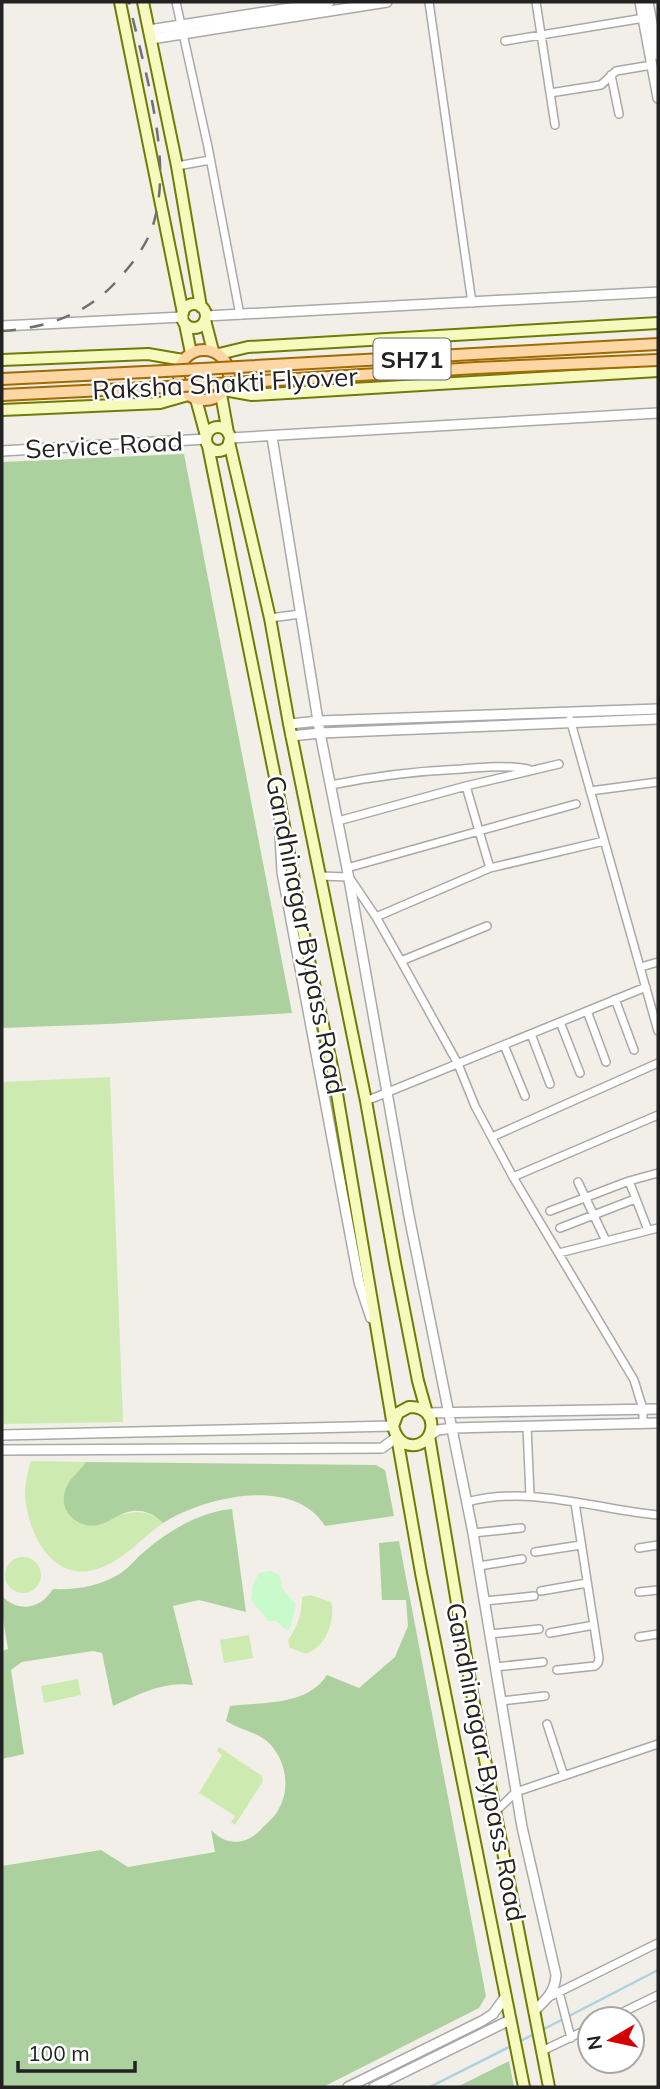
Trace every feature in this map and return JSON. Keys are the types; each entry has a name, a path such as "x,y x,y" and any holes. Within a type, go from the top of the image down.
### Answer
{"main road":[{"path":"120,2 184,318 187,356 178,376 183,390 192,397"},
{"path":"143,2 204,314 216,353"},
{"path":"184,318 192,305 204,314"},
{"path":"184,318 197,328 204,314"},
{"path":"216,353 248,347 658,323"},
{"name":"Raksha Shakti Flyover","path":"2,379 658,344"},
{"path":"2,360 148,354 187,356 205,349 216,353 227,363 229,372 229,381 223,392 208,400 192,397 160,404 2,410"},
{"name":"Raksha Shakti Flyover","path":"2,395 658,360"},
{"path":"223,392 252,395 658,371"},
{"name":"Gandhinagar Bypass Road","path":"223,392 229,437 270,618 291,736 366,1101 418,1381 427,1413"},
{"name":"Gandhinagar Bypass Road","path":"192,397 207,441 334,1076 395,1432 524,2087"},
{"path":"218,426 229,437 226,447 219,451 207,441 210,429 218,426"},
{"path":"416,1406 427,1413 432,1424 425,1441 414,1445 402,1441 395,1432 394,1419 403,1409 416,1406"},
{"name":"Gandhinagar Bypass Road","path":"429,1436 457,1612 549,2087"}],"street":[{"path":"176,2 240,315"},
{"path":"150,35 329,2"},
{"path":"182,29 387,2"},
{"path":"429,2 472,303"},
{"path":"536,2 555,125"},
{"path":"640,2 658,98"},
{"path":"648,2 658,55"},
{"path":"505,41 644,18"},
{"path":"550,93 601,85 611,75 623,69 652,65"},
{"path":"611,75 619,114"},
{"path":"177,166 210,160"},
{"path":"204,314 240,315 658,292"},
{"path":"2,326 184,318"},
{"path":"229,437 272,437 658,413"},
{"path":"272,437 320,733 348,873 420,1277 473,1533 522,1827 556,1975 555,1987 535,2014"},
{"name":"Service Road","path":"2,451 207,441"},
{"path":"270,618 300,614"},
{"path":"291,736 658,709"},
{"path":"570,717 658,1031"},
{"path":"289,724 319,721 570,717 658,719"},
{"path":"338,821 531,769 559,764"},
{"path":"331,785 381,775 424,771 496,767 531,769"},
{"path":"590,791 658,782"},
{"path":"466,786 490,868"},
{"path":"320,876 348,873 479,831 576,804"},
{"path":"376,917 490,868 604,841"},
{"path":"348,873 376,917 458,1064 475,1106 513,1177 634,1380 643,1409 643,1424"},
{"path":"401,961 487,926"},
{"path":"640,967 658,962"},
{"path":"366,1101 646,986"},
{"path":"615,999 634,1049"},
{"path":"587,1011 606,1062"},
{"path":"560,1022 580,1073"},
{"path":"531,1034 550,1084"},
{"path":"505,1045 525,1096"},
{"path":"492,1138 658,1063"},
{"path":"513,1177 658,1115"},
{"path":"550,1211 658,1173"},
{"path":"629,1181 648,1230"},
{"path":"578,1182 606,1241"},
{"path":"560,1228 635,1199"},
{"path":"559,1253 658,1228"},
{"path":"427,1413 658,1409"},
{"path":"429,1436 438,1430 453,1428 658,1423"},
{"path":"527,1426 530,1496"},
{"path":"395,1432 382,1448 3,1450 2,1435 395,1432"},
{"path":"467,1502 503,1495 530,1496 658,1516"},
{"path":"557,1670 595,1666 598,1663 575,1503"},
{"path":"473,1533 521,1528"},
{"path":"535,1552 581,1545"},
{"path":"639,1548 658,1545"},
{"path":"479,1566 522,1559"},
{"path":"485,1601 587,1583"},
{"path":"639,1592 658,1590"},
{"path":"550,1633 594,1625"},
{"path":"490,1634 539,1629"},
{"path":"639,1637 658,1634"},
{"path":"495,1667 543,1662"},
{"path":"500,1701 545,1696"},
{"path":"547,1724 564,1776"},
{"path":"495,1812 516,1792 658,1744"},
{"path":"549,1997 658,1943"},
{"path":"559,1992 571,2038"},
{"path":"638,2005 658,1995"},
{"path":"348,2087 482,2021 493,2014 506,1996"},
{"path":"374,2087 511,2024"},
{"path":"542,2048 576,2035"}],"green space":[{"path":"184,454 292,1013 2,1028 2,462"},
{"path":"110,1077 123,1422 2,1424 2,1082"},
{"path":"31,1461 86,1462 65,1491 67,1511 73,1519 104,1518 140,1512 163,1523 122,1556 103,1567 78,1571 64,1568 43,1549 30,1522 25,1493"},
{"path":"86,1462 376,1465 385,1470 394,1516 325,1526 311,1510 292,1500 248,1496 201,1505 163,1523 150,1514 133,1511 103,1524 82,1524 66,1510 64,1496 68,1484"},
{"path":"232,1509 246,1612 199,1600 173,1606 193,1685 162,1687 113,1706 102,1653 93,1651 22,1662 11,1670 24,1754 2,1759 2,1651 8,1649 2,1596 15,1605 29,1606 42,1601 53,1589 79,1588 105,1581 124,1571 154,1543 175,1529 208,1514"},
{"path":"399,1541 486,1996 479,2008 323,2087 2,2087 2,1866 101,1850 128,1867 215,1852 211,1830 224,1840 238,1842 257,1833 274,1817 280,1806 285,1788 284,1769 270,1744 226,1721 230,1706 270,1703 296,1697 318,1685 327,1675 359,1688 395,1657 408,1626 406,1600 382,1600 379,1543"},
{"path":"23,1557 36,1562 41,1575 36,1588 23,1593 10,1588 5,1575 10,1562"},
{"path":"271,1571 279,1575 283,1590 296,1604 290,1628 286,1630 276,1621 268,1621 251,1600 253,1584 259,1573"},
{"path":"311,1595 331,1602 332,1616 324,1639 314,1650 305,1653 290,1648 288,1640 298,1620 302,1597"},
{"path":"249,1635 253,1658 224,1663 220,1640"},
{"path":"78,1679 81,1695 44,1703 41,1686"},
{"path":"219,1747 262,1776 263,1781 235,1825 231,1822 235,1816 199,1793 222,1755 217,1751"},
{"path":"509,2061 514,2087 457,2087"}],"waterway":[{"path":"542,2030 658,1970"},
{"path":"517,2043 536,2033"},
{"path":"430,2087 511,2046"}],"railway":[{"path":"2,331 48,323 89,305 126,270 144,246 152,228 159,193 158,138 148,81 129,2"}]}
